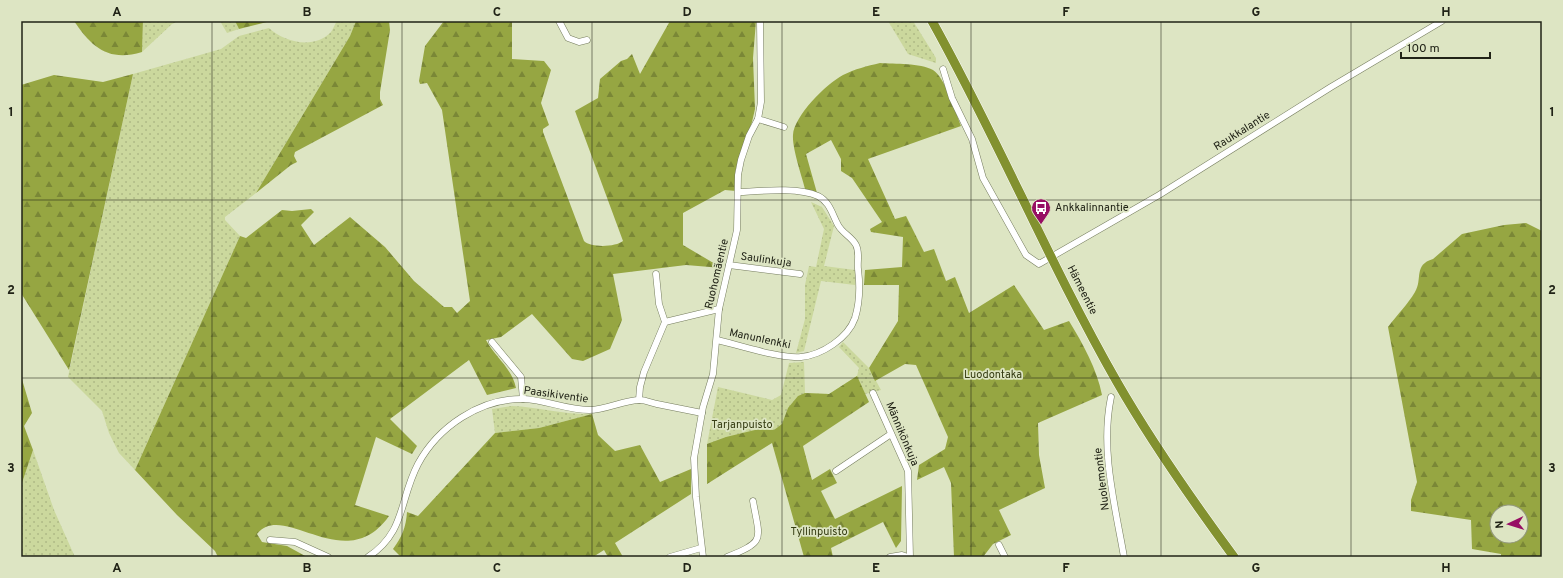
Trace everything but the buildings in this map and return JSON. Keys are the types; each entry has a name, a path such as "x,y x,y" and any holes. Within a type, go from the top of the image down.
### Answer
{"highway":[{"name":"Hämeentie","path":"932,21 957,66 1052,258 1117,382 1196,505 1234,557"}],"street":[{"path":"559,21 568,38 579,42 587,40"},
{"name":"Ruohomäentie","path":"703,557 696,497 694,458 702,413 714,374 719,309 737,230 739,192 738,175 749,136 758,119 761,102 760,21"},
{"name":"Raukkalantie","path":"1052,258 1159,195 1331,87 1442,21"},
{"path":"943,69 952,98 972,139 983,178 1009,226 1029,259 1039,264 1052,258"},
{"path":"758,119 784,127"},
{"name":"Manunlenkki","path":"717,340 788,356 801,357 813,354 830,348 843,336 855,319 858,301 860,283 857,246 838,226 828,204 818,196 807,194 766,190 739,192"},
{"name":"Saulinkuja","path":"729,265 800,274"},
{"path":"639,400 640,387 644,372 665,322 659,304 656,274"},
{"path":"665,322 719,309"},
{"path":"492,342 521,377 523,399"},
{"name":"Männikönkuja","path":"873,392 908,471 909,557"},
{"name":"Nuolemontie","path":"1111,397 1109,408 1108,456 1124,557"},
{"name":"Paasikiventie","path":"368,557 378,550 395,531 409,483 427,449 443,432 459,419 479,408 495,403 523,399 573,409 591,410 639,400 702,413"},
{"path":"836,471 891,434"},
{"path":"727,557 750,548 758,539 753,501"},
{"path":"270,540 295,542 328,557"},
{"path":"999,546 1005,557"},
{"path":"670,557 701,548"},
{"path":"890,557 902,555 909,557"}],"green space":[{"path":"74,21 143,21 142,52 130,55 120,55 111,54 102,50 88,39"},
{"path":"143,21 179,21 172,24 142,52"},
{"path":"220,21 235,21 239,29 227,33"},
{"path":"235,21 266,21 267,22 239,29"},
{"path":"337,21 356,21 350,36 256,193 225,217 225,220 240,236 135,470 119,453 109,433 102,411 68,377 133,74 221,49 239,36 269,28 275,33 291,40 299,42 316,41 324,38 331,32"},
{"path":"356,21 389,21 390,30 380,92 380,99 383,105 295,152 294,156 297,162 291,165 256,193 350,36"},
{"path":"444,21 512,21 512,59 544,61 551,70 541,103 549,125 543,129 543,132 584,241 592,245 604,246 615,245 623,241 575,111 598,98 600,79 621,61 627,59 632,54 640,74 670,21 756,21 753,58 755,109 735,173 736,191 725,190 683,213 683,245 722,268 686,265 613,274 622,320 610,349 583,361 572,359 532,314 501,337 486,340 511,374 516,388 487,395 469,360 390,419 417,446 412,454 376,437 355,505 389,516 372,533 354,540 335,540 283,526 269,526 257,534 262,542 287,546 307,557 218,557 215,551 177,515 135,470 240,236 246,238 282,210 292,211 311,209 314,212 301,225 314,245 350,217 385,247 414,281 444,307 452,307 457,313 470,301 442,110 427,83 420,84 419,81 425,46"},
{"path":"888,21 913,21 936,58 936,63 908,54"},
{"name":"Luodontaka","path":"880,63 914,65 933,70 946,87 961,126 868,159 895,219 906,216 924,252 934,249 946,281 955,277 969,313 1014,285 1044,330 1069,321 1093,366 1100,385 1102,395 1038,423 1039,455 1045,488 999,510 1011,535 993,544 983,557 954,557 951,483 944,467 917,480 919,465 945,449 948,437 916,365 905,364 875,381 869,368 898,321 899,285 864,285 865,270 902,267 903,237 871,232 870,229 882,222 852,178 841,171 841,159 831,140 806,154 817,193 806,192 794,147 793,135 795,127 805,110 820,93 843,75 857,69"},
{"path":"133,74 69,370 21,293 21,85 54,75 103,82"},
{"path":"811,202 822,207 834,226 824,266 855,270 855,285 821,281 804,351 796,353 805,319 805,285 809,266 816,267 824,229"},
{"path":"1526,223 1542,231 1542,557 1501,557 1501,554 1472,549 1471,520 1411,511 1411,500 1417,482 1388,327 1415,292 1423,265 1433,259 1462,234 1504,225"},
{"name":"Tarjanpuisto","path":"843,342 869,368 881,390 865,394 860,384 707,484 707,444 718,387 772,400 781,395 789,363 804,362 805,393 829,394 857,376 859,368 839,347"},
{"path":"21,376 32,413 24,426 33,450 21,486"},
{"name":"Tyllinpuisto","path":"857,376 869,402 803,446 812,480 830,469 837,483 821,491 835,519 902,486 901,541 896,548 883,522 831,548 833,557 804,557 772,443 707,484 707,444 726,437 755,430 774,430 782,424 788,408 798,396 805,393 829,394"},
{"path":"512,406 592,414 539,428 495,433 492,409"},
{"path":"592,414 598,435 615,451 640,445 660,482 691,469 691,494 615,543 623,557 608,557 604,550 593,557 401,557 393,549 403,532 407,512 418,516 495,433 539,428"},
{"path":"33,450 54,510 75,557 21,557 21,486"}],"place":[{"name":"Ankkalinnantie","path":"1041,225"}]}
